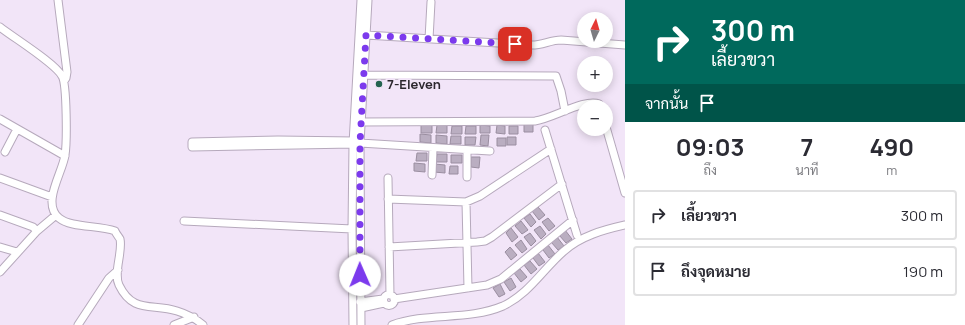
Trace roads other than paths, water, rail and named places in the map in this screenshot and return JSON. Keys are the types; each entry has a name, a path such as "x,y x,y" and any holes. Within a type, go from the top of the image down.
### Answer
{"street":[{"path":"58,0 67,72 64,81"},
{"path":"353,325 352,229 361,0"},
{"path":"361,325 356,142 361,122 368,0"},
{"path":"429,39 432,2"},
{"path":"0,27 54,66 60,72 64,81 66,132 65,156 52,197 53,209 56,214 59,218 69,224 105,228 115,231 120,240 118,282 124,295 136,304 152,308 176,310 194,317 203,325"},
{"path":"366,35 536,46 551,41 561,40 625,45"},
{"path":"364,75 554,76 559,83 565,111"},
{"path":"361,122 536,121 543,120 577,107"},
{"path":"0,119 65,156"},
{"path":"5,152 17,129"},
{"path":"545,130 577,235"},
{"path":"609,136 625,193"},
{"path":"240,144 192,142 192,147 240,144 356,142 490,151"},
{"path":"432,175 433,148"},
{"path":"388,199 466,202 480,196 551,148"},
{"path":"467,150 467,177"},
{"path":"0,178 52,197"},
{"path":"388,178 389,247 392,297"},
{"path":"389,247 484,241 492,237 562,184"},
{"path":"466,202 468,288"},
{"path":"0,272 37,231 56,214"},
{"path":"0,215 32,227 37,231"},
{"path":"361,305 384,301 386,295 392,297 487,285 501,279 573,220"},
{"path":"184,222 352,229"},
{"path":"392,325 406,321 475,314 503,306 526,291 569,247 589,236 607,229 625,225"},
{"path":"0,247 17,252"},
{"path":"78,325 112,275 118,270"},
{"path":"174,325 194,317"}],"place":[{"name":"7-Eleven","path":"379,84"}]}
